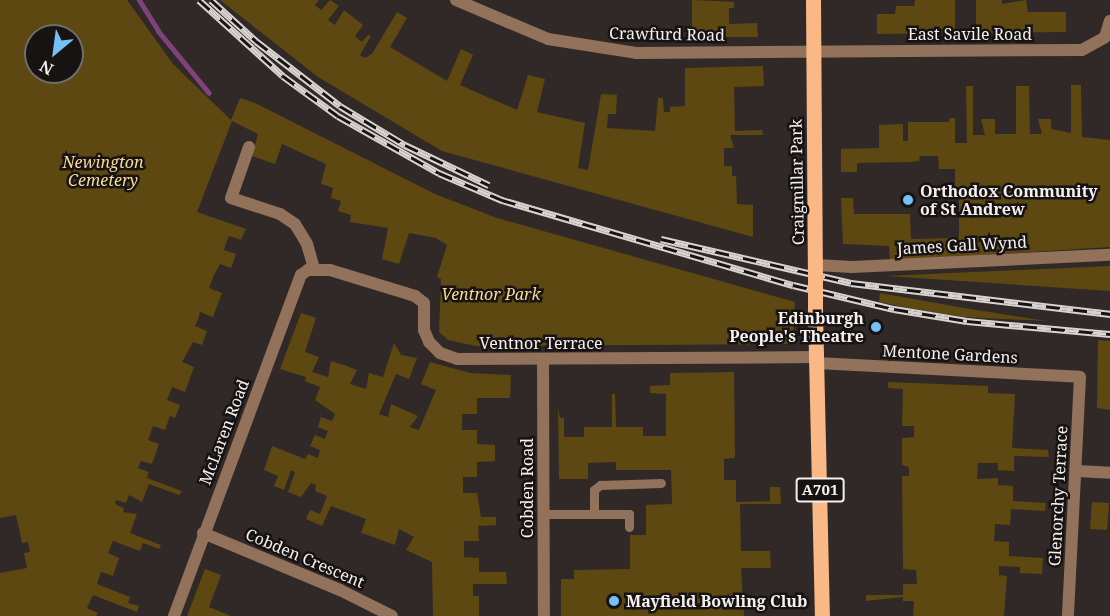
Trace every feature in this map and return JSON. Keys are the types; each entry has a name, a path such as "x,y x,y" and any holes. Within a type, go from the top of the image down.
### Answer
{"main road":[{"name":"Craigmillar Park","path":"813,0 817,360"},
{"name":"A701","path":"817,360 822,616"}],"street":[{"name":"Crawfurd Road","path":"456,0 519,30 580,46 646,54 814,50"},
{"name":"East Savile Road","path":"814,50 1082,50 1098,44 1110,21"},
{"path":"249,147 231,198 280,214 295,224 314,268"},
{"name":"James Gall Wynd","path":"815,268 1110,255"},
{"name":"Ventnor Terrace","path":"314,268 421,299 426,311 426,339 447,356 472,360 817,360"},
{"name":"McLaren Road","path":"174,616 202,533 301,275 314,268"},
{"name":"Cobden Road","path":"543,360 544,616"},
{"name":"Mentone Gardens","path":"817,360 1080,377"},
{"name":"Glenorchy Terrace","path":"1068,616 1080,377"},
{"path":"1077,471 1110,473"},
{"name":"Cobden Crescent","path":"202,533 340,590 392,616"}],"lane":[{"path":"594,514 594,490 600,485 661,483"},
{"path":"543,514 629,514 629,527"}],"green space":[{"path":"0,0 127,0 173,64 231,120 240,98 255,103 435,194 497,218 795,302 793,340 788,344 476,346 448,340 439,332 441,279 437,277 447,245 436,238 409,233 399,264 382,259 388,228 350,222 351,215 338,211 341,201 331,198 333,188 321,184 326,164 282,144 275,164 252,156 258,134 232,121 197,212 246,229 241,240 229,236 224,250 236,254 231,268 220,264 209,288 222,293 213,317 200,312 195,326 207,331 202,345 193,342 182,362 194,367 185,392 172,387 167,400 180,405 175,418 170,416 165,430 153,426 148,440 159,444 152,464 141,461 138,468 149,472 147,478 182,491 179,495 149,484 142,502 129,495 126,503 116,500 115,504 124,508 123,512 137,514 130,533 161,545 159,549 143,543 140,551 113,541 108,553 119,558 113,576 101,572 97,584 130,597 128,603 139,606 137,612 93,595 87,608 98,613 96,616 0,616 0,573 27,568 24,553 30,552 28,542 22,543 16,515 0,518"},
{"path":"220,0 319,0 315,5 321,10 330,0 339,6 328,20 335,25 344,10 363,25 355,36 362,42 368,35 371,36 360,55 365,58 372,54 397,12 407,18 390,47 447,81 461,49 473,55 460,85 517,110 528,75 545,79 537,112 585,123 578,168 588,170 601,94 617,95 616,114 608,114 607,128 655,131 658,98 663,98 664,112 670,112 670,107 685,106 685,68 763,66 764,86 734,87 735,131 762,130 763,135 730,135 734,148 724,148 724,166 732,166 732,176 736,176 737,204 753,205 753,237 442,151 318,77"},
{"path":"692,0 734,2 734,8 729,8 729,24 757,23 758,37 692,37"},
{"path":"915,0 955,0 955,33 877,34 877,14 895,14 896,6 914,6"},
{"path":"976,0 1002,0 1002,4 1026,0 1028,12 1066,12 1066,32 976,33"},
{"path":"1071,85 1081,85 1082,137 1110,140 1110,247 890,261 889,246 843,244 841,198 853,198 854,214 910,214 911,239 959,238 959,196 955,196 955,169 939,169 938,156 920,156 919,161 910,162 857,163 857,172 841,172 841,149 879,148 879,125 903,124 903,141 908,141 908,122 949,122 950,118 955,118 955,143 967,143 966,86 973,86 973,135 985,135 981,119 995,119 995,134 1016,134 1016,86 1029,86 1030,134 1042,134 1038,119 1051,119 1051,129 1071,133"},
{"path":"1110,266 1110,291 886,276"},
{"path":"880,293 1046,321 963,317 918,310 879,302"},
{"path":"301,313 316,318 305,352 319,357 312,372 328,377 331,361 344,365 357,370 350,384 366,389 369,373 383,377 394,343 401,355 417,358 409,379 396,374 379,414 388,417 391,404 418,416 410,427 419,430 436,390 421,384 430,362 470,373 511,375 510,398 477,398 477,414 462,414 462,430 477,430 477,444 495,445 495,461 477,462 477,477 463,477 463,493 477,493 481,517 496,517 496,525 478,526 479,541 464,541 464,557 479,558 479,572 506,572 507,584 473,584 473,596 479,596 479,616 433,616 432,562 406,550 414,537 399,529 395,545 361,533 366,519 331,506 322,526 306,519 310,510 320,514 327,496 315,491 316,485 311,483 301,497 288,492 295,472 291,470 284,490 274,486 278,476 264,470 272,446 305,459 308,454 318,458 320,450 310,446 315,435 325,439 328,431 318,427 321,417 332,421 335,414 315,400 320,387 305,381 306,377 280,369"},
{"path":"1098,340 1110,341 1110,410 1097,408"},
{"path":"734,372 735,458 724,459 724,480 736,480 736,502 770,501 770,487 780,487 781,504 740,504 741,551 770,551 771,568 741,568 744,616 561,616 561,579 574,579 574,570 630,569 630,535 646,535 646,505 672,504 671,470 616,470 616,462 588,463 588,479 559,479 558,409 560,418 564,418 564,437 584,437 584,427 612,427 612,394 615,394 616,427 643,427 643,436 666,436 666,394 650,393 650,386 670,385 670,373"},
{"path":"888,382 988,386 988,393 1015,394 1012,448 1048,450 1049,457 1014,456 1014,471 998,470 998,463 978,463 977,479 998,478 998,485 1013,486 1013,501 1046,503 1045,511 1011,509 1010,525 995,524 994,541 1009,542 1009,556 1043,558 1042,574 1020,573 1020,567 999,566 999,575 1007,576 1004,616 913,616 914,601 903,601 903,597 866,601 866,595 903,595 903,584 917,584 916,570 903,569 902,476 909,476 909,467 902,465 902,438 914,437 914,426 902,426 903,389 888,388"},
{"path":"1092,502 1109,503 1107,530 1090,529"},
{"path":"205,569 221,575 209,607 231,616 187,616"}],"waterway":[{"path":"139,0 158,31 209,93"}],"railway":[{"path":"199,0 283,76 338,116 439,173 502,200 793,285 894,309 967,321 1110,334"},
{"path":"211,0 256,41 340,106 405,145 489,185"},
{"path":"661,239 851,283 1110,314"}],"place":[{"name":"Orthodox Community of St Andrew","path":"908,200"},
{"name":"Edinburgh People's Theatre","path":"876,327"},
{"name":"Mayfield Bowling Club","path":"614,601"}],"park label":[{"name":"Newington Cemetery","path":"103,171"},
{"name":"Ventnor Park","path":"491,294"}]}
